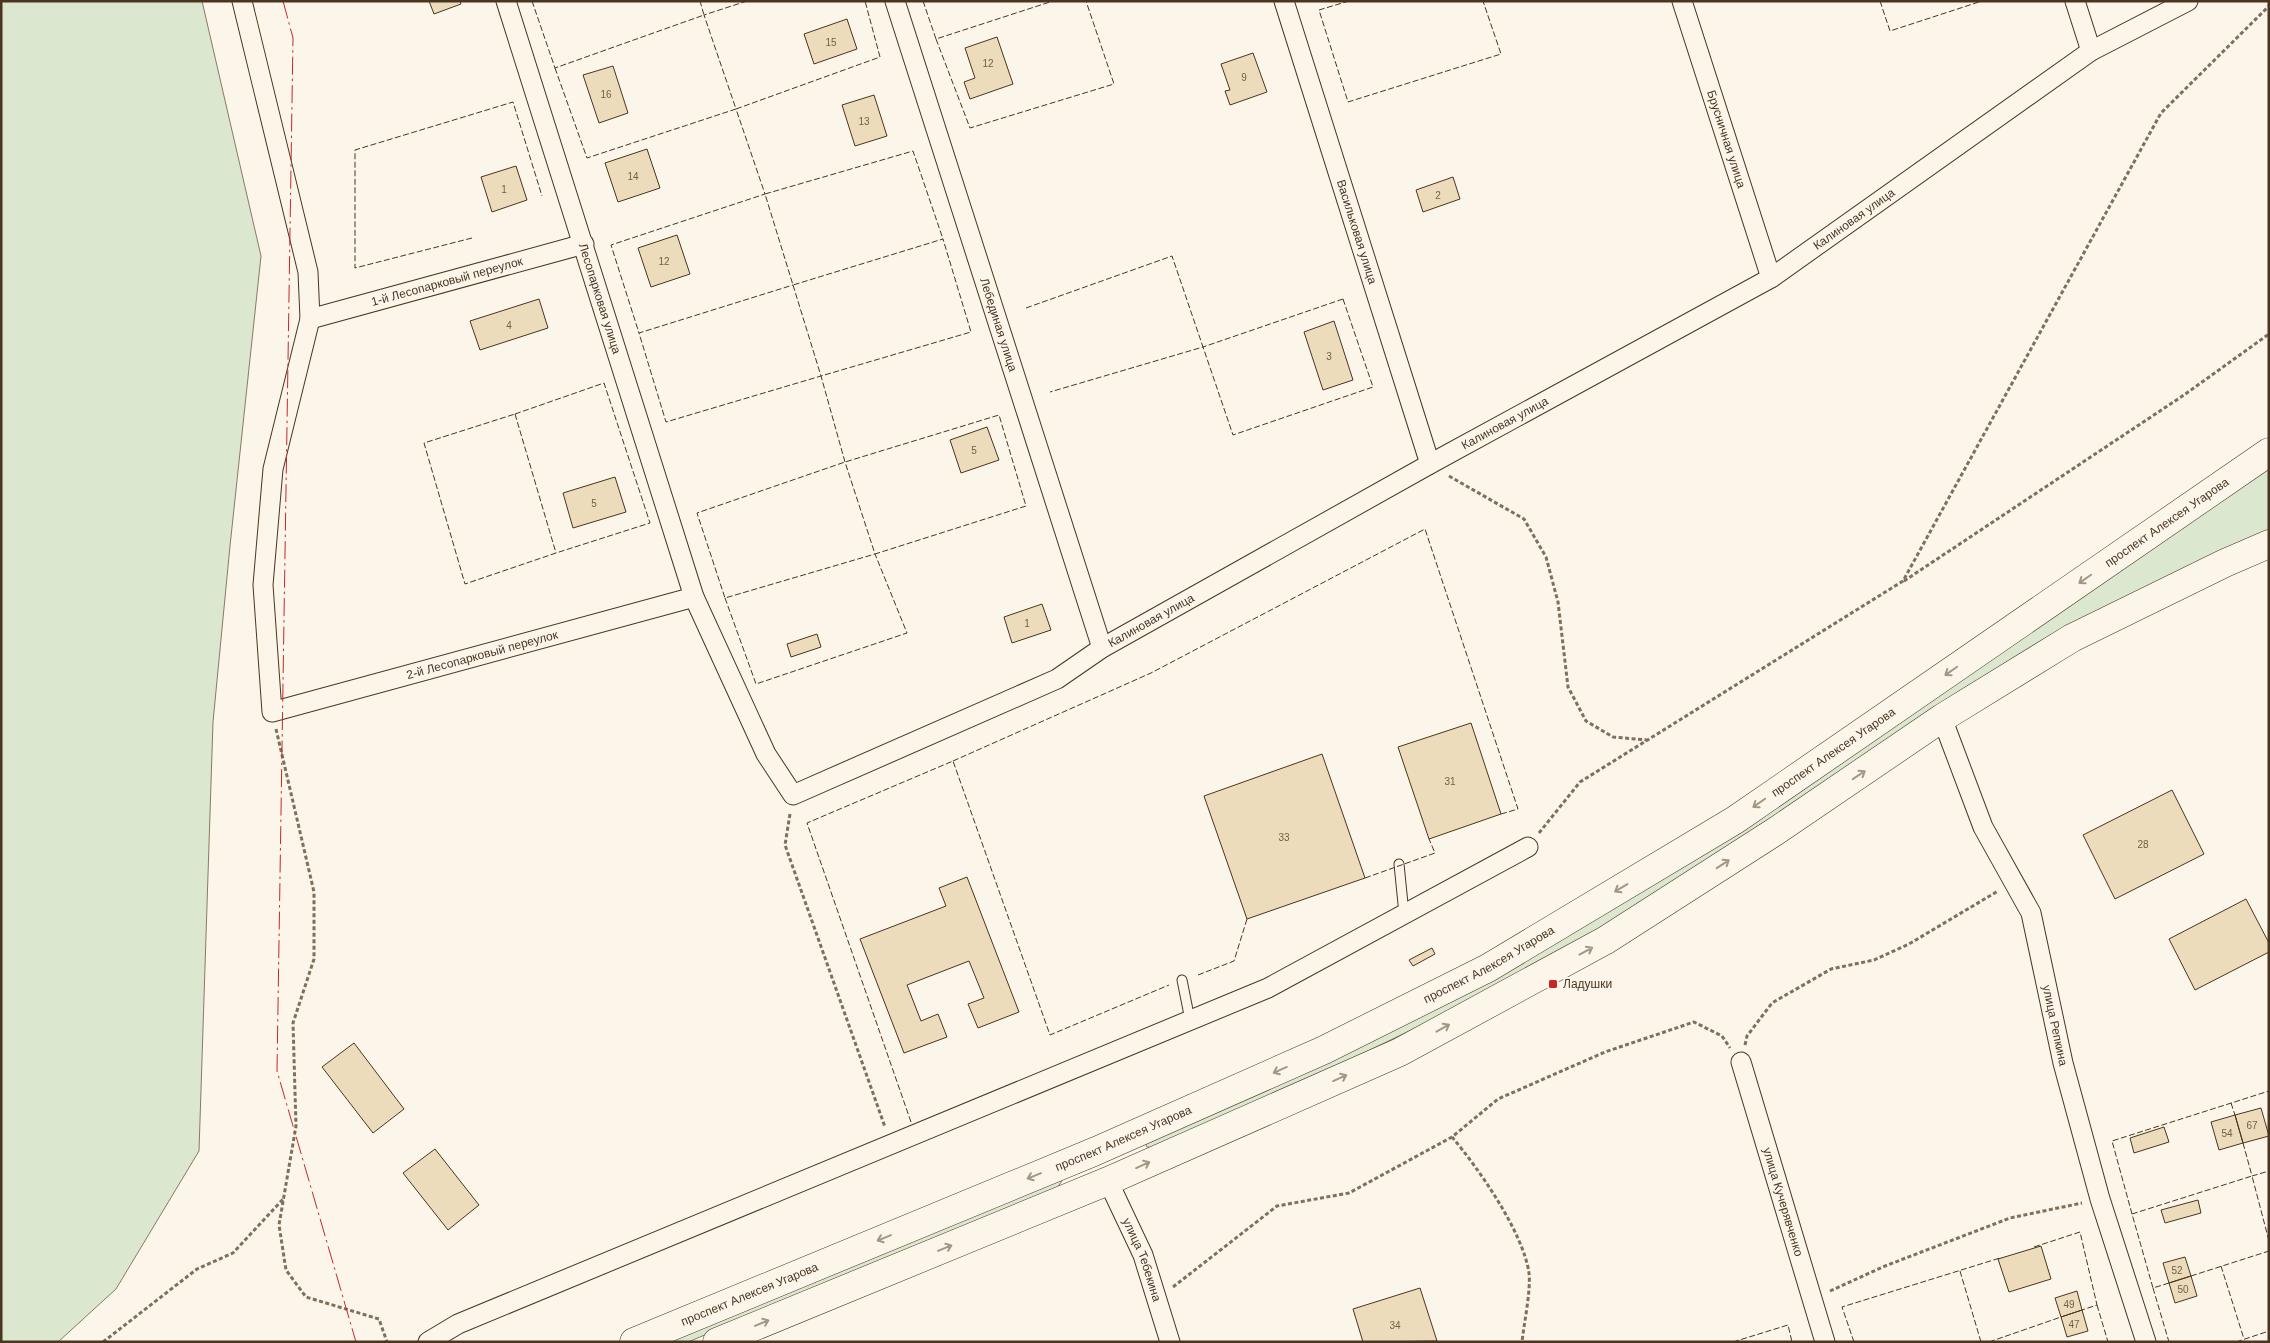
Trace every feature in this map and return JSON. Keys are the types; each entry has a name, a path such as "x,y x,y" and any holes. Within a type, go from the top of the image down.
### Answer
{"main road":[{"name":"проспект Алексея Угарова","path":"634,1342 1096,1151 1324,1050 1496,963 1735,820 2269,452"},
{"path":"728,1340 1108,1180 1400,1052 1606,940 1776,830 1942,718 2072,638 2225,563 2269,544"},
{"path":"1096,1151 1108,1180"}],"street":[{"path":"242,1 308,272 310,318 273,469 263,585 272,712"},
{"name":"Лесопарковая улица","path":"506,1 694,597 766,754 793,795"},
{"name":"Лебединая улица","path":"894,1 1102,648"},
{"name":"Васильковая улица","path":"1284,1 1430,464"},
{"name":"Брусничная улица","path":"1682,1 1771,278"},
{"path":"2075,1 2091,51"},
{"name":"Калиновая улица","path":"793,795 1057,678 1102,648 1430,464 1771,278 2091,51 2188,1"},
{"name":"1-й Лесопарковый переулок","path":"310,318 584,244"},
{"name":"2-й Лесопарковый переулок","path":"272,712 694,597"},
{"name":"улица Репкина","path":"1942,718 1983,827 2031,913 2063,1063 2100,1199 2146,1342"},
{"path":"428,1342 458,1324 1268,988 1528,848"},
{"name":"улица Кучерявченко","path":"1741,1062 1825,1342"},
{"name":"улица Тебекина","path":"1108,1180 1143,1255 1170,1342"}],"lane":[{"path":"1399,864 1404,914"},
{"path":"1182,980 1190,1020"}],"path":[{"path":"1903,581 2160,113 2269,6"},
{"path":"1528,848 1580,782 1903,581 2184,395 2269,334"},
{"path":"1430,464 1524,519 1546,557 1558,602 1568,687 1586,721 1613,737 1647,740"},
{"path":"272,712 314,892 314,959 294,1023 296,1126 279,1225 286,1270 306,1297 379,1319 387,1342"},
{"path":"793,795 784,845 891,1144"},
{"path":"1741,1062 1747,1036 1772,1004 1831,969 1874,960 1909,944 2014,882"},
{"path":"1155,1292 1172,1287 1277,1206 1348,1193 1452,1137 1498,1099 1605,1052 1694,1022 1722,1036 1741,1062"},
{"path":"1452,1137 1467,1155 1501,1207 1524,1251 1529,1275 1522,1342"},
{"path":"104,1342 197,1269 233,1253 284,1197"},
{"path":"1812,1299 1885,1266 2010,1218 2100,1199"}],"green space":[{"path":"1,1 202,1 261,256 213,722 199,1151 116,1289 58,1342 1,1342"},
{"path":"2269,468 2269,531 2074,626 1998,668 1909,724 1781,814 1655,895 1505,982 1406,1033 1306,1080 1155,1148 1147,1147 1145,1143 1418,1016"},
{"path":"1063,1179 1058,1187 688,1342 663,1342"}],"building":[{"path":"429,1 460,1 461,4 434,14"},
{"path":"847,19 857,49 814,64 804,34"},
{"path":"997,37 1013,84 970,99 964,82 975,78 965,48"},
{"path":"1253,53 1267,92 1230,105 1225,91 1230,90 1221,64"},
{"path":"613,66 628,113 599,123 583,75"},
{"path":"874,95 887,136 855,146 842,105"},
{"path":"647,149 660,188 618,202 605,163"},
{"path":"516,166 527,200 492,212 481,177"},
{"path":"1453,177 1460,199 1423,212 1416,190"},
{"path":"677,235 690,274 651,287 638,248"},
{"path":"539,299 548,328 480,350 470,321"},
{"path":"1334,321 1353,380 1323,390 1304,332"},
{"path":"987,427 999,460 961,473 950,440"},
{"path":"615,477 626,512 573,528 563,493"},
{"path":"1042,604 1051,630 1012,643 1004,617"},
{"path":"817,634 821,647 791,657 787,644"},
{"path":"1471,723 1501,814 1429,839 1398,747"},
{"path":"1322,754 1365,878 1247,919 1204,796"},
{"path":"2172,790 2204,854 2115,899 2083,835"},
{"path":"967,877 1019,1012 978,1028 968,1004 984,998 969,961 907,985 921,1021 938,1014 947,1037 904,1053 860,939 946,906 939,888"},
{"path":"2246,899 2269,943 2269,952 2195,990 2169,939"},
{"path":"1432,948 1435,954 1413,966 1409,960"},
{"path":"354,1043 404,1109 373,1133 322,1067"},
{"path":"2261,1108 2269,1136 2243,1143 2235,1115"},
{"path":"2235,1115 2243,1143 2219,1150 2211,1122"},
{"path":"2164,1127 2169,1142 2134,1153 2130,1138"},
{"path":"435,1149 479,1205 448,1230 403,1173"},
{"path":"2198,1200 2201,1213 2165,1223 2161,1210"},
{"path":"2041,1246 2051,1279 2009,1292 1998,1259"},
{"path":"2185,1257 2191,1276 2169,1283 2163,1263"},
{"path":"2191,1276 2197,1296 2175,1303 2169,1283"},
{"path":"1420,1288 1437,1341 1363,1342 1353,1309"},
{"path":"2077,1291 2082,1310 2061,1317 2055,1298"},
{"path":"2082,1310 2088,1331 2067,1337 2061,1317"}],"fence":[{"path":"532,1 555,68 704,15 700,1"},
{"path":"747,1 704,15 736,109 880,57 865,1"},
{"path":"923,1 936,39 1053,1"},
{"path":"936,39 970,128 1114,84 1086,1"},
{"path":"1349,1 1319,10 1348,102 1501,54 1483,1"},
{"path":"1880,1 1890,31 1982,1"},
{"path":"555,68 587,158 736,109 765,194 611,245 639,333"},
{"path":"472,238 355,268 355,150 513,102 542,196"},
{"path":"725,598 756,684 907,633 875,554 725,598 697,513 845,462 999,415 1026,506 875,554 845,462 821,376 971,332 943,239 793,285 765,194 913,151 943,239"},
{"path":"1026,308 1172,256 1203,347 1050,392"},
{"path":"793,285 821,376 666,422 639,333 793,285"},
{"path":"1343,299 1373,387 1233,435 1203,347 1343,299"},
{"path":"515,414 604,383 650,523 556,553"},
{"path":"515,414 556,553 465,584 424,443 515,414"},
{"path":"953,761 1151,673 1425,529 1518,809 1501,814"},
{"path":"911,1122 807,823 953,761 1050,1035 1169,985"},
{"path":"1365,878 1435,853 1429,839"},
{"path":"1198,975 1234,961 1247,919"},
{"path":"2132,1214 2112,1141 2269,1091"},
{"path":"2231,1103 2235,1115"},
{"path":"2243,1143 2252,1176 2269,1171"},
{"path":"2169,1283 2153,1288 2132,1214 2252,1176 2269,1241"},
{"path":"2034,1247 2080,1232 2097,1305 2082,1310"},
{"path":"2191,1276 2269,1251"},
{"path":"1854,1342 1842,1307 2000,1258"},
{"path":"2221,1266 2244,1339"},
{"path":"1960,1271 1981,1342"},
{"path":"2153,1288 2169,1342"},
{"path":"2097,1305 2108,1342"},
{"path":"1989,1342 2061,1317"},
{"path":"1733,1342 1788,1325 1792,1342"},
{"path":"2236,1342 2269,1331"}],"power":[{"path":"283,1 293,38 277,1071 356,1342"}],"place":[{"name":"Ладушки","path":"1553,984"}]}
